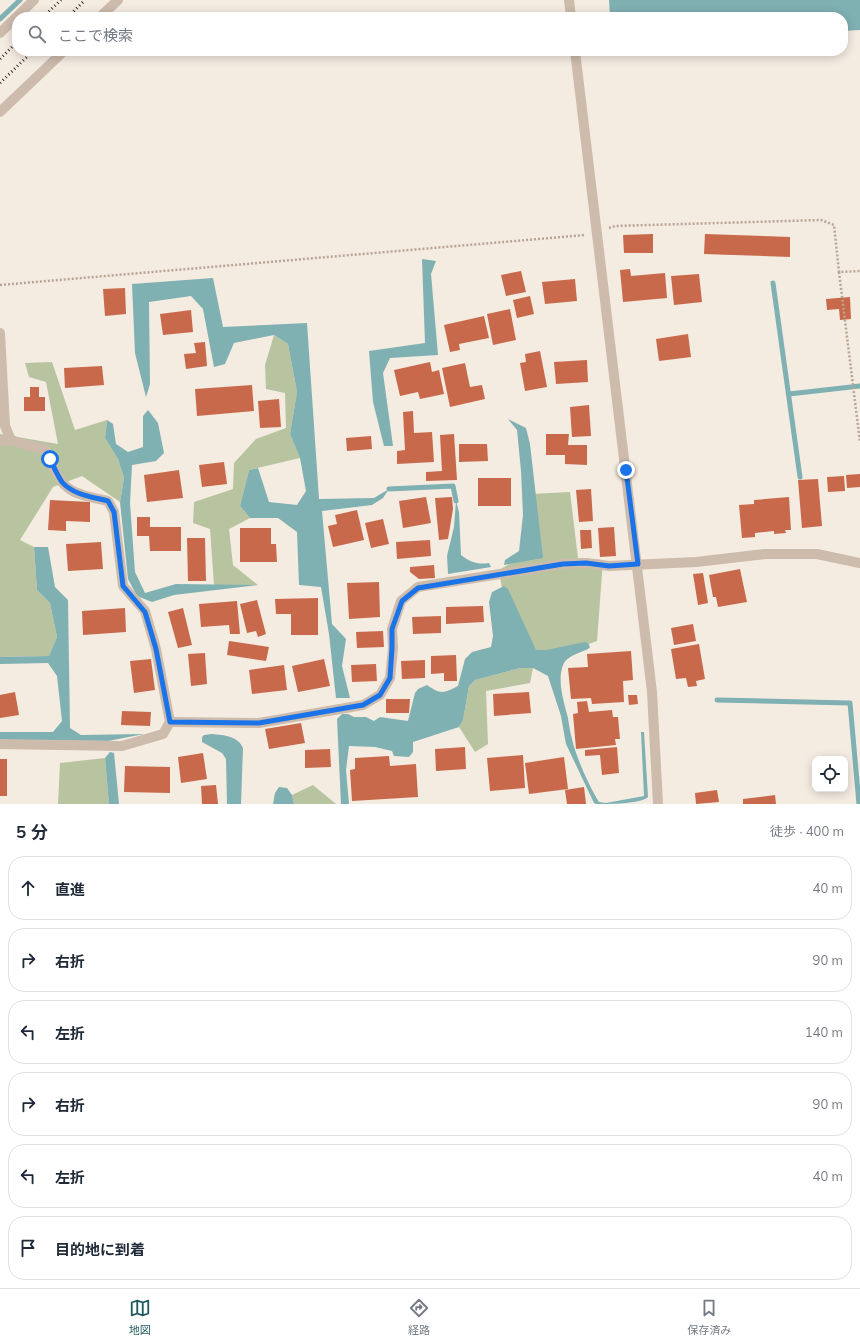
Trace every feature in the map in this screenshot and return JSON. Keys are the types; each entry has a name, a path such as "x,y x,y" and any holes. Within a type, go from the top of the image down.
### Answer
{"street":[{"path":"21,12 34,0"},
{"path":"105,12 118,0"},
{"path":"569,0 570,12"},
{"path":"0,32 12,21"},
{"path":"0,112 59,56"},
{"path":"576,56 638,564 652,692 658,804"},
{"path":"0,333 5,426 11,440"},
{"path":"0,441 11,440 45,449 61,481 67,488 75,492 108,501 114,512 123,586 145,612 156,649 170,722 163,734 122,746 0,744"},
{"path":"170,722 259,723 363,705 380,695 390,678 392,629 402,601 418,588 563,564 586,563 609,566 696,562 772,554 817,554 860,563"}],"path":[{"path":"0,285 583,236 615,226 821,220 834,225 860,442"},
{"path":"839,272 860,271"}],"green space":[{"path":"274,335 288,344 297,392 290,434 300,458 249,470 240,506 250,518 229,529 233,565 258,585 214,585 210,529 193,523 194,502 233,489 234,463 256,439 286,428 285,393 266,389 265,365"},
{"path":"52,362 75,430 107,420 105,438 118,459 124,478 120,502 82,476 53,487 20,540 34,547 37,590 50,603 57,637 49,656 0,657 0,434 58,444 46,382 29,377 25,363"},
{"path":"570,492 578,558 603,560 597,641 549,658 512,651 499,570 533,551 531,494"},
{"path":"520,668 533,668 530,683 486,691 488,744 475,752 459,727 463,720 469,686 475,680"},
{"path":"105,758 109,804 58,804 60,763"},
{"path":"313,785 336,804 294,804 292,795"}],"water":[{"path":"609,0 860,0 860,30 848,31 848,12 610,12"},
{"path":"422,259 436,261 431,274 438,355 390,358 383,373 393,446 384,446 373,402 369,351 425,343"},
{"path":"213,278 223,327 307,323 319,499 374,498 389,489 383,498 372,505 322,511 332,624 346,639 342,666 350,698 336,698 329,634 321,587 299,585 297,532 278,518 250,518 240,506 249,470 258,468 269,502 297,505 306,491 300,458 290,434 297,392 288,344 274,335 234,343 225,364 214,367 203,309 191,296 149,302 150,384 146,397 135,353 132,284"},
{"path":"148,410 158,423 164,453 156,461 132,465 130,503 135,572 145,593 176,584 258,585 174,595 152,602 137,596 128,579 120,502 124,478 118,459 105,438 107,420 113,424 116,444 128,452 143,447 143,416"},
{"path":"508,419 526,428 530,444 543,558 504,565 505,560 519,551 523,515 517,430"},
{"path":"456,501 459,512 461,555 481,564 489,563 491,567 448,574 447,556 454,527"},
{"path":"34,547 48,547 55,587 68,600 70,728 81,735 144,734 108,741 0,740 0,732 53,732 62,721 57,676 48,663 0,664 0,657 49,656 57,637 50,603 37,590"},
{"path":"504,586 508,589 536,650 546,650 585,642 588,643 590,647 572,656 564,663 561,683 576,754 599,802 606,803 644,796 641,732 644,732 648,797 639,801 624,803 596,804 594,803 566,744 561,716 548,676 533,668 520,668 475,680 469,686 463,720 459,727 413,742 413,752 409,757 394,756 392,751 375,747 349,746 346,770 349,804 341,804 337,719 342,714 348,714 354,717 366,717 374,721 380,717 408,721 415,693 418,689 427,685 439,692 442,692 458,686 465,659 472,652 491,647 493,636 489,602 492,592"},
{"path":"212,734 234,739 241,744 243,748 241,804 227,804 226,759 222,753 202,742 202,737 204,735"},
{"path":"110,752 114,753 119,804 109,804 105,758"},
{"path":"279,787 287,788 292,795 294,804 273,804 275,793"}],"building":[{"path":"653,234 653,253 624,253 623,235"},
{"path":"705,234 790,237 790,257 704,254"},
{"path":"630,269 631,276 665,273 667,298 623,302 620,270"},
{"path":"521,271 526,292 506,296 501,275"},
{"path":"699,274 702,302 674,305 671,276"},
{"path":"575,279 577,301 545,304 542,282"},
{"path":"125,288 126,314 105,316 103,289"},
{"path":"530,296 534,314 517,318 513,300"},
{"path":"850,297 851,319 840,320 839,309 827,310 826,299"},
{"path":"510,309 516,340 493,345 487,314"},
{"path":"191,310 193,332 163,335 160,314"},
{"path":"484,316 489,338 459,344 460,350 450,352 444,325"},
{"path":"688,334 691,357 659,361 656,339"},
{"path":"205,342 207,366 186,369 184,354 196,353 194,343"},
{"path":"540,351 547,387 525,391 520,363 526,362 525,354"},
{"path":"587,360 588,382 556,384 554,362"},
{"path":"430,362 432,372 439,370 444,394 420,399 418,392 400,396 394,370"},
{"path":"465,363 470,387 482,385 485,399 450,407 442,368"},
{"path":"102,366 104,385 65,388 64,368"},
{"path":"252,385 254,411 197,416 195,389"},
{"path":"30,387 39,387 39,397 45,397 45,411 24,411 24,397 30,397"},
{"path":"279,399 281,427 260,428 258,401"},
{"path":"589,405 591,436 572,437 570,407"},
{"path":"413,411 414,433 432,432 434,462 397,464 397,451 405,450 403,412"},
{"path":"454,434 457,480 426,481 426,472 442,471 440,435"},
{"path":"546,434 569,434 568,445 587,445 587,465 565,464 565,455 546,455"},
{"path":"371,436 372,449 347,451 346,438"},
{"path":"459,444 487,444 488,461 459,462"},
{"path":"224,462 227,484 202,487 199,465"},
{"path":"179,470 183,498 147,502 144,475"},
{"path":"860,474 860,487 847,488 846,475"},
{"path":"844,476 845,491 828,492 827,477"},
{"path":"478,478 511,478 511,506 478,506"},
{"path":"818,479 822,526 802,528 798,480"},
{"path":"591,489 593,521 579,522 576,490"},
{"path":"426,497 431,523 403,528 399,501"},
{"path":"452,497 453,509 448,539 439,540 435,498"},
{"path":"789,497 791,530 785,530 786,533 774,534 774,531 755,533 755,537 742,538 739,505 754,504 754,500"},
{"path":"50,500 90,502 90,522 66,521 66,531 48,530"},
{"path":"357,510 364,540 333,547 328,526 337,524 335,515"},
{"path":"137,517 150,517 150,527 181,527 181,551 150,551 149,536 137,536"},
{"path":"383,519 389,544 371,548 365,523"},
{"path":"614,527 616,556 600,557 598,528"},
{"path":"240,528 271,528 271,544 276,544 277,562 240,562"},
{"path":"580,530 591,530 592,548 581,549"},
{"path":"187,538 205,538 206,581 188,581"},
{"path":"430,540 431,556 397,559 396,542"},
{"path":"101,542 103,569 68,571 66,544"},
{"path":"434,565 435,578 419,579 410,572 410,567"},
{"path":"740,569 747,602 718,607 716,597 713,597 709,575"},
{"path":"703,573 708,603 698,605 693,574"},
{"path":"379,582 380,617 349,619 347,583"},
{"path":"318,598 318,635 291,635 291,614 276,614 275,599"},
{"path":"257,600 266,634 258,637 256,631 247,633 240,604"},
{"path":"237,601 240,634 230,634 229,625 201,627 199,604"},
{"path":"483,606 484,622 446,624 446,607"},
{"path":"125,608 126,632 83,635 82,611"},
{"path":"183,608 192,645 178,648 168,612"},
{"path":"441,616 441,633 413,634 412,617"},
{"path":"693,624 696,641 674,645 671,628"},
{"path":"383,631 384,647 357,648 356,632"},
{"path":"229,641 269,647 266,661 227,655"},
{"path":"699,644 705,679 696,681 697,686 688,687 686,678 676,679 671,649"},
{"path":"631,651 633,680 623,681 624,702 592,704 591,698 571,699 568,668 588,667 587,654"},
{"path":"205,653 207,684 191,686 188,654"},
{"path":"456,655 457,681 444,681 444,673 431,674 431,656"},
{"path":"151,659 155,690 134,693 130,661"},
{"path":"324,659 330,686 298,692 292,666"},
{"path":"425,660 425,678 402,679 401,661"},
{"path":"376,664 377,681 352,682 351,665"},
{"path":"284,665 287,690 252,694 249,670"},
{"path":"15,692 19,715 0,718 0,695"},
{"path":"529,692 531,713 494,716 493,694"},
{"path":"628,695 637,695 638,704 629,705"},
{"path":"386,699 410,699 409,713 386,713"},
{"path":"587,701 589,712 612,710 613,717 618,717 620,739 615,739 616,745 576,749 573,714 578,713 577,702"},
{"path":"122,711 151,712 150,726 121,725"},
{"path":"301,723 305,743 269,749 265,729"},
{"path":"465,747 466,769 436,771 435,749"},
{"path":"617,747 619,773 602,775 600,755 585,756 585,750"},
{"path":"330,749 331,767 305,768 305,750"},
{"path":"203,753 207,779 181,783 178,757"},
{"path":"523,755 525,788 490,791 487,758"},
{"path":"389,756 390,766 416,764 418,797 352,801 350,770 355,769 355,758"},
{"path":"564,757 568,789 529,794 525,763"},
{"path":"0,759 7,759 7,796 0,796"},
{"path":"125,766 170,767 170,793 124,792"},
{"path":"216,785 218,804 202,804 201,786"},
{"path":"584,787 586,804 567,804 565,790"},
{"path":"717,790 719,802 696,804 695,793"},
{"path":"775,795 776,804 743,804 743,799"}],"waterway":[{"path":"0,19 20,0"},
{"path":"773,283 800,477"},
{"path":"789,394 860,386"},
{"path":"389,489 453,486 456,501"},
{"path":"717,700 850,703 859,804"}],"railway":[{"path":"48,12 61,0"},
{"path":"73,12 85,0"},
{"path":"0,59 12,47"},
{"path":"0,83 28,56"}],"route":[{"path":"50,459 61,481 67,488 75,492 108,501 114,512 123,586 145,612 156,649 170,722 259,723 363,705 380,695 390,678 392,629 402,601 418,588 563,564 586,563 609,566 638,564 626,470"}]}
